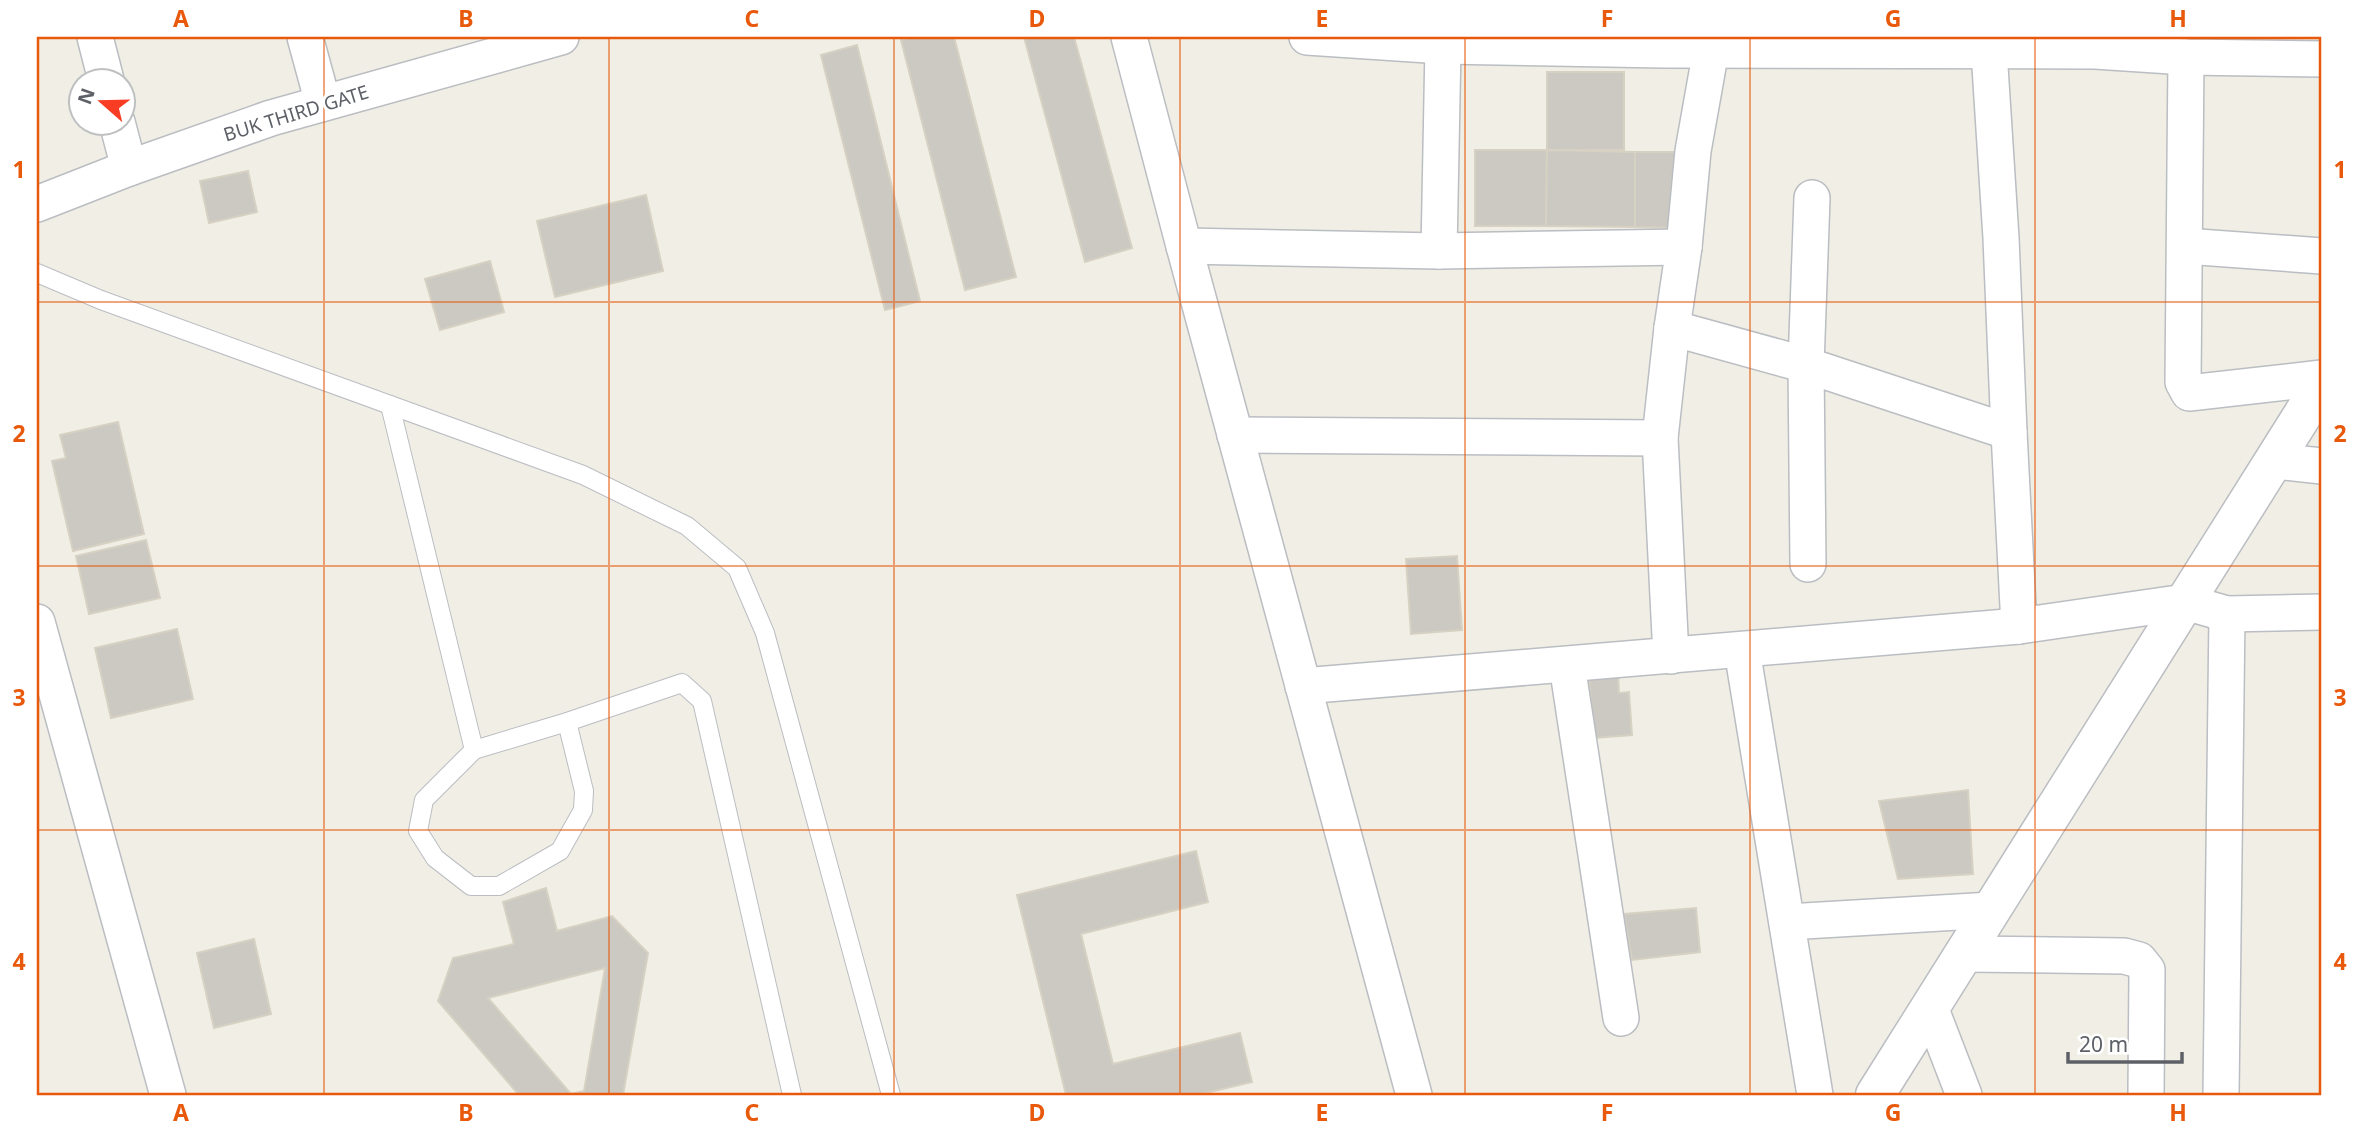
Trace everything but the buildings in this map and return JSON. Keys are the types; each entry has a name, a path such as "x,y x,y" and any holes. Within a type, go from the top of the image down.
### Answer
{"street":[{"path":"95,37 102,66"},
{"path":"305,37 323,103"},
{"name":"BUK THIRD GATE","path":"37,204 271,118 492,46 561,37"},
{"path":"1129,37 1414,1095"},
{"path":"1307,37 1443,46 1896,43 1989,51 2095,44 2186,57 2313,52"},
{"path":"1671,656 1660,438 1693,151 1711,43"},
{"path":"1439,251 1443,46"},
{"path":"1989,51 2001,238 2018,626"},
{"path":"2186,57 2183,382 2189,393 2322,378"},
{"path":"121,136 129,168"},
{"path":"1808,565 1806,365 1812,198"},
{"path":"1184,246 1439,251 1684,247"},
{"path":"2185,246 2322,256"},
{"path":"1672,328 1806,365 2009,432"},
{"path":"1875,1095 2322,384"},
{"path":"1235,435 1660,438"},
{"path":"2274,461 2322,466"},
{"path":"1303,686 2018,626 2185,602 2227,614 2322,612"},
{"path":"2221,1095 2227,614"},
{"path":"37,622 46,688 168,1095"},
{"path":"1742,650 1815,1095"},
{"path":"1567,665 1621,1018"},
{"path":"1787,922 1992,911"},
{"path":"1965,954 2124,956 2139,960 2147,970 2146,1095"},
{"path":"1930,1007 1965,1095"}],"lane":[{"path":"37,273 102,300 583,475 687,526 737,568 765,633 891,1095"},
{"path":"390,405 474,750"},
{"path":"567,722 584,791 583,810 559,851 499,886 471,886 435,858 418,831 424,800 474,750 682,683 702,701 792,1095"}]}
